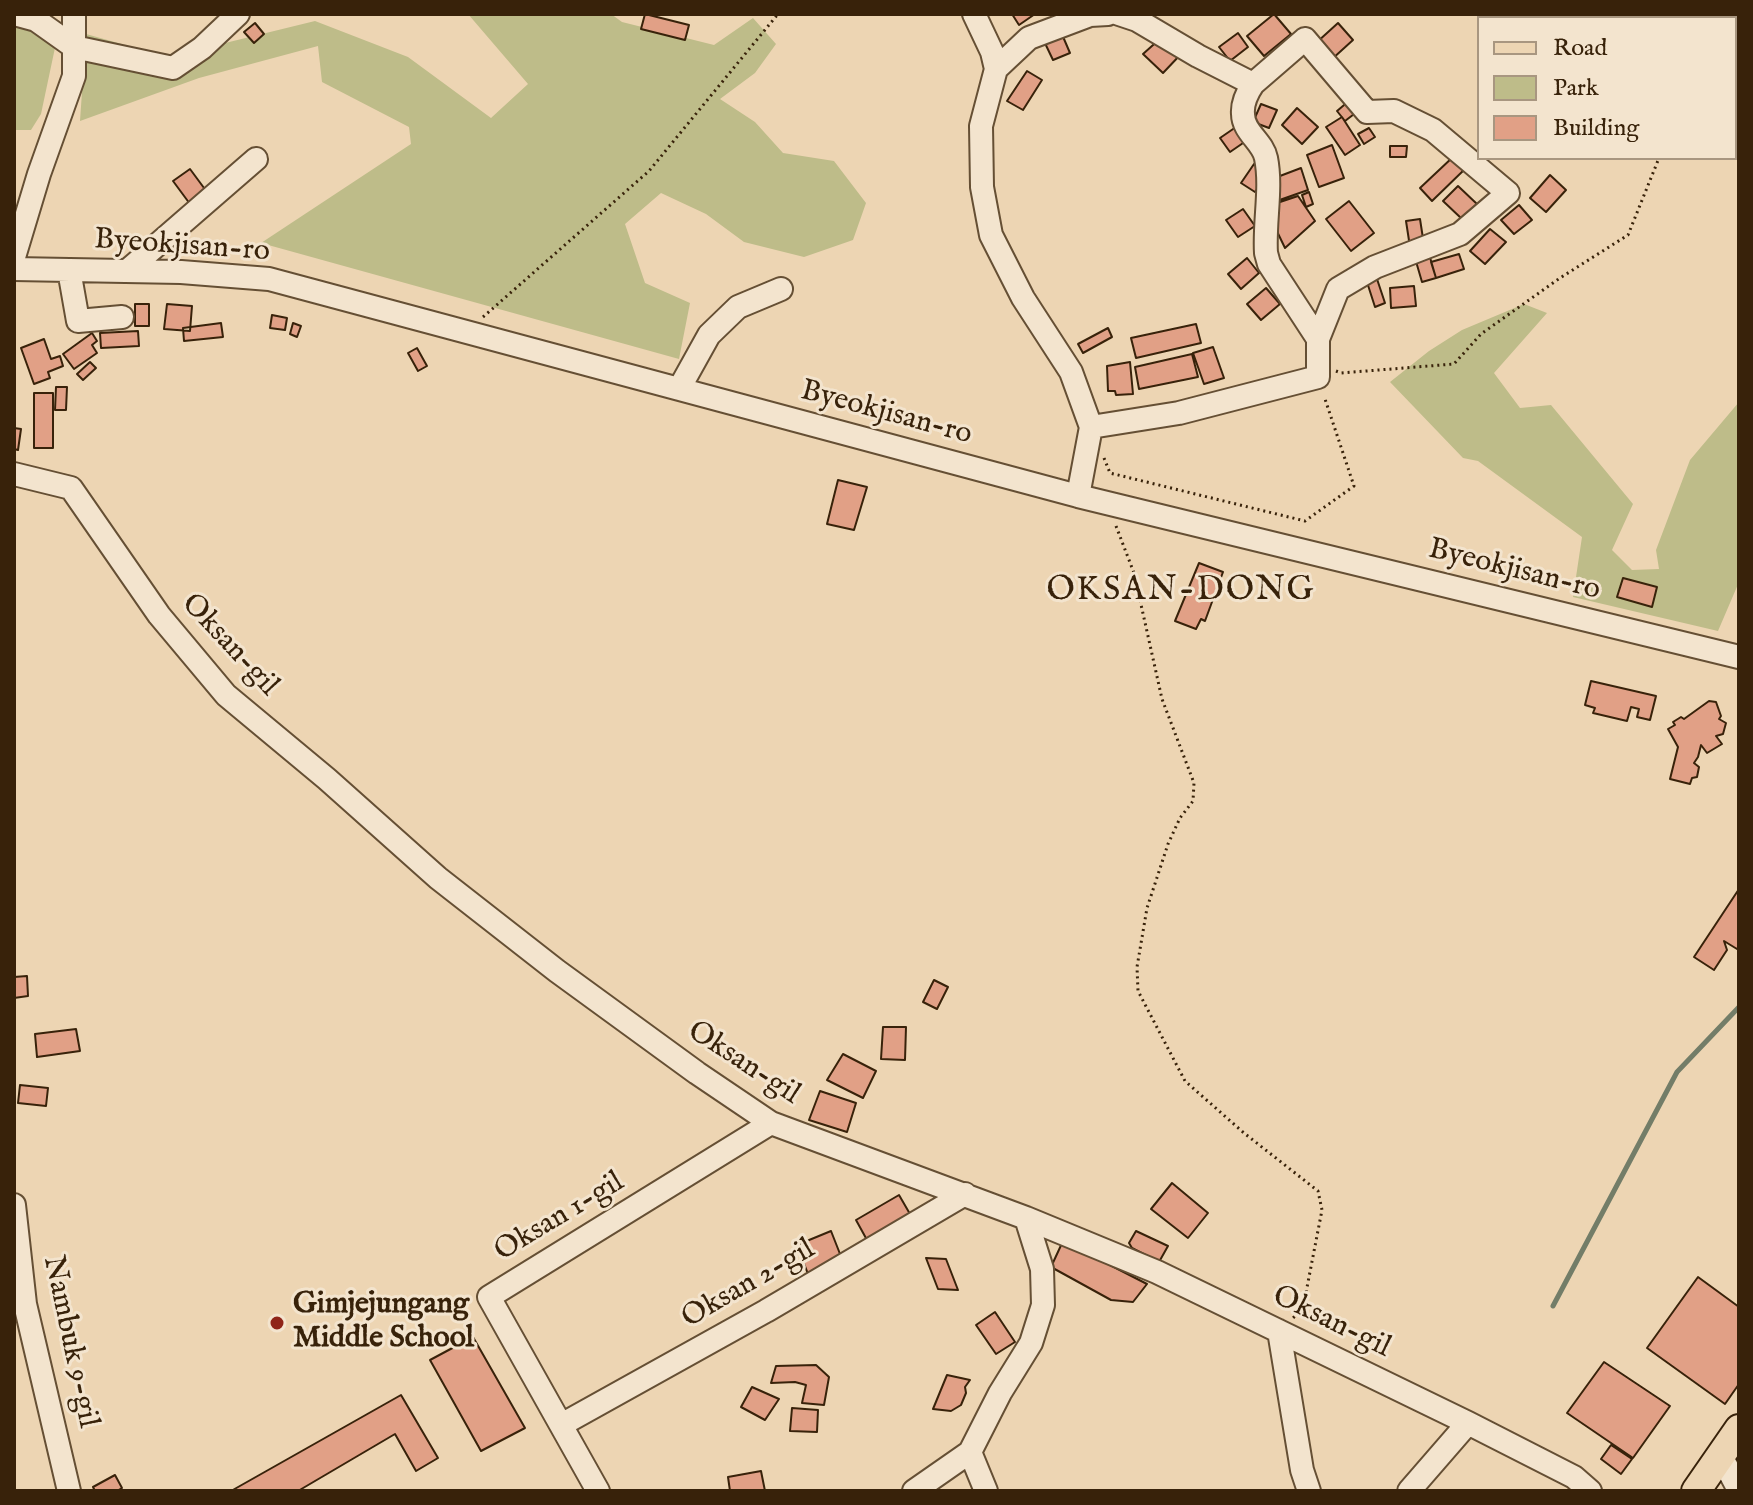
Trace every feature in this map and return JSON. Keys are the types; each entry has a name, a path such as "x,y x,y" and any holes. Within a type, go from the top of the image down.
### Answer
{"main road":[{"path":"1696,1491 1739,1429"}],"street":[{"path":"14,14 36,20 74,47 173,68 202,48 238,14"},
{"path":"14,257 74,76 74,14"},
{"path":"974,14 992,52 996,69 981,126 982,187 991,235 1023,298 1071,372 1091,427 1078,496"},
{"path":"996,69 1029,38 1095,14"},
{"path":"1119,14 1137,20 1253,84"},
{"path":"1091,427 1179,413 1318,370 1318,339 1338,289 1375,267 1460,234 1508,193 1433,130 1394,111 1367,112 1305,39 1253,84 1246,96 1242,115 1256,143 1265,153 1268,176 1265,226 1269,264 1318,339"},
{"path":"127,271 256,159"},
{"name":"Byeokjisan-ro","path":"14,269 181,272 269,279 1078,496 1739,657"},
{"path":"69,270 78,321 122,317"},
{"path":"679,389 709,335 738,307 781,289"},
{"name":"Oksan-gil","path":"14,474 71,488 159,615 226,695 327,779 438,878 595,999 771,1123 965,1194 1157,1272 1468,1423 1574,1477 1590,1491"},
{"name":"Oksan 1-gil","path":"598,1491 489,1297 771,1123"},
{"name":"Oksan 2-gil","path":"561,1425 766,1311 965,1194"},
{"name":"Nambuk 9-gil","path":"14,1205 18,1269 69,1491"},
{"path":"914,1491 970,1452 1000,1393 1031,1343 1043,1305 1042,1269 1026,1218"},
{"path":"1279,1331 1302,1470 1309,1491"},
{"path":"1409,1491 1468,1423"},
{"path":"970,1452 986,1491"},
{"path":"1721,1456 1739,1490"}],"path":[{"path":"465,332 649,171 778,14"},
{"path":"1091,427 1110,473 1305,521 1354,486 1318,370 1341,373 1454,364 1481,334 1628,235 1658,160"},
{"path":"1108,503 1134,573 1162,699 1194,783 1193,801 1180,818 1168,844 1147,908 1137,967 1138,991 1185,1081 1244,1133 1318,1191 1322,1210 1303,1308 1279,1331"}],"green space":[{"path":"468,14 611,14 622,22 714,45 753,18 776,44 755,73 720,99 755,122 783,153 834,161 866,203 853,240 804,257 744,242 706,214 661,193 625,224 645,283 690,303 679,359 261,243 411,144 409,127 322,82 318,46 199,78 80,121 86,34 168,57 315,21 408,57 491,118 528,84"},
{"path":"14,22 44,27 56,43 41,114 31,130 14,130"},
{"path":"1524,304 1547,313 1494,373 1520,408 1551,405 1633,504 1612,550 1632,570 1659,569 1656,550 1690,460 1739,402 1739,582 1718,631 1573,597 1582,537 1478,461 1463,458 1390,382 1462,330"}],"building":[{"path":"645,14 689,25 685,40 641,29"},
{"path":"1012,14 1035,14 1019,25"},
{"path":"1274,14 1291,34 1264,56 1247,36"},
{"path":"255,23 264,34 254,43 244,32"},
{"path":"1338,23 1353,40 1331,60 1316,43"},
{"path":"1061,32 1070,53 1053,60 1043,39"},
{"path":"1238,33 1248,47 1230,61 1219,47"},
{"path":"1162,37 1181,54 1163,73 1143,54"},
{"path":"1027,71 1042,80 1023,110 1007,101"},
{"path":"1350,100 1358,111 1345,121 1337,111"},
{"path":"1261,104 1277,110 1269,128 1253,122"},
{"path":"1297,108 1318,127 1302,144 1282,125"},
{"path":"1342,117 1360,145 1345,155 1326,127"},
{"path":"1236,127 1246,141 1230,152 1220,138"},
{"path":"1369,128 1375,137 1364,144 1358,134"},
{"path":"1332,145 1344,178 1319,187 1307,155"},
{"path":"1390,146 1407,146 1406,157 1390,157"},
{"path":"1454,156 1466,168 1432,201 1420,188"},
{"path":"1254,164 1268,174 1255,192 1241,183"},
{"path":"1301,168 1308,190 1274,202 1272,179"},
{"path":"190,169 207,192 190,204 173,181"},
{"path":"1550,175 1566,190 1546,212 1530,198"},
{"path":"1458,186 1477,204 1462,219 1443,201"},
{"path":"1309,192 1313,204 1306,207 1302,195"},
{"path":"1298,196 1315,221 1285,248 1271,219 1274,204"},
{"path":"1349,201 1374,233 1351,251 1326,219"},
{"path":"1519,205 1532,220 1514,234 1501,220"},
{"path":"1243,209 1255,226 1238,237 1226,220"},
{"path":"1420,219 1424,245 1410,247 1406,221"},
{"path":"1490,229 1506,242 1485,264 1470,251"},
{"path":"1429,254 1436,278 1422,282 1415,258"},
{"path":"1459,254 1464,269 1436,278 1431,262"},
{"path":"1247,258 1259,273 1241,289 1228,274"},
{"path":"1376,276 1385,303 1375,307 1366,279"},
{"path":"1414,286 1416,306 1391,308 1390,288"},
{"path":"1266,288 1280,304 1261,320 1247,304"},
{"path":"135,304 149,304 149,326 135,326"},
{"path":"167,304 192,306 190,331 164,329"},
{"path":"272,315 287,318 285,330 270,328"},
{"path":"221,323 223,337 184,341 183,328"},
{"path":"293,323 301,326 297,337 290,334"},
{"path":"1196,324 1201,343 1136,358 1131,338"},
{"path":"1108,328 1112,337 1083,353 1078,344"},
{"path":"138,331 139,346 101,348 100,333"},
{"path":"92,333 97,341 92,345 97,353 74,369 63,354"},
{"path":"44,339 51,359 60,356 63,366 48,372 50,378 34,384 21,348"},
{"path":"1213,347 1224,378 1204,384 1193,353"},
{"path":"417,348 427,366 418,371 408,353"},
{"path":"1192,354 1198,377 1139,389 1135,367"},
{"path":"90,362 96,368 83,380 77,374"},
{"path":"1130,362 1133,394 1116,395 1115,391 1108,391 1107,366"},
{"path":"56,387 67,387 66,410 55,410"},
{"path":"34,393 53,393 53,448 34,448"},
{"path":"14,428 21,429 18,450 14,449"},
{"path":"838,480 867,487 854,530 827,524"},
{"path":"1199,563 1223,572 1205,621 1201,619 1196,629 1175,621"},
{"path":"1623,578 1657,587 1652,607 1617,597"},
{"path":"1591,681 1656,696 1650,720 1637,717 1639,709 1631,707 1627,721 1593,713 1595,708 1585,705"},
{"path":"1709,701 1716,702 1721,716 1719,719 1726,723 1723,734 1716,736 1722,744 1707,753 1701,745 1694,763 1699,767 1697,777 1692,778 1690,784 1670,779 1678,747 1668,729 1675,725 1673,722 1681,717 1684,719"},
{"path":"1739,889 1739,946 1737,949 1724,941 1727,950 1714,970 1694,957"},
{"path":"27,976 28,996 14,998 14,977"},
{"path":"934,980 948,987 937,1009 923,1002"},
{"path":"883,1027 906,1027 905,1060 881,1059"},
{"path":"76,1029 80,1051 37,1057 35,1034"},
{"path":"843,1054 876,1071 863,1098 827,1080"},
{"path":"20,1085 48,1088 46,1106 18,1103"},
{"path":"820,1091 856,1103 847,1132 809,1120"},
{"path":"1172,1183 1208,1213 1188,1238 1151,1209"},
{"path":"899,1195 910,1214 867,1240 856,1220"},
{"path":"831,1231 842,1259 808,1274 797,1245"},
{"path":"1136,1231 1168,1246 1159,1262 1132,1248 1129,1243"},
{"path":"1063,1241 1147,1284 1133,1302 1111,1300 1051,1267"},
{"path":"926,1258 946,1259 958,1290 938,1289"},
{"path":"1698,1277 1739,1307 1739,1384 1725,1404 1647,1348"},
{"path":"995,1312 1015,1342 996,1354 976,1325"},
{"path":"473,1337 525,1428 481,1451 430,1360"},
{"path":"1604,1362 1670,1406 1633,1458 1567,1413"},
{"path":"816,1365 829,1377 824,1405 802,1403 806,1385 771,1383 776,1366"},
{"path":"947,1375 970,1380 965,1387 966,1393 961,1405 951,1411 933,1409"},
{"path":"752,1387 779,1399 765,1420 741,1407"},
{"path":"401,1395 438,1458 416,1471 395,1434 298,1491 231,1491"},
{"path":"792,1408 818,1410 817,1432 790,1431"},
{"path":"1611,1445 1632,1459 1621,1474 1601,1459"},
{"path":"761,1471 765,1491 730,1491 728,1477"},
{"path":"115,1475 122,1488 117,1491 95,1491 93,1487"}],"waterway":[{"path":"1553,1306 1677,1072 1739,1007"}],"place":[{"name":"Gimjejungang Middle School","path":"277,1323"}],"district":[{"name":"OKSAN-DONG","path":"1181,592"}]}
